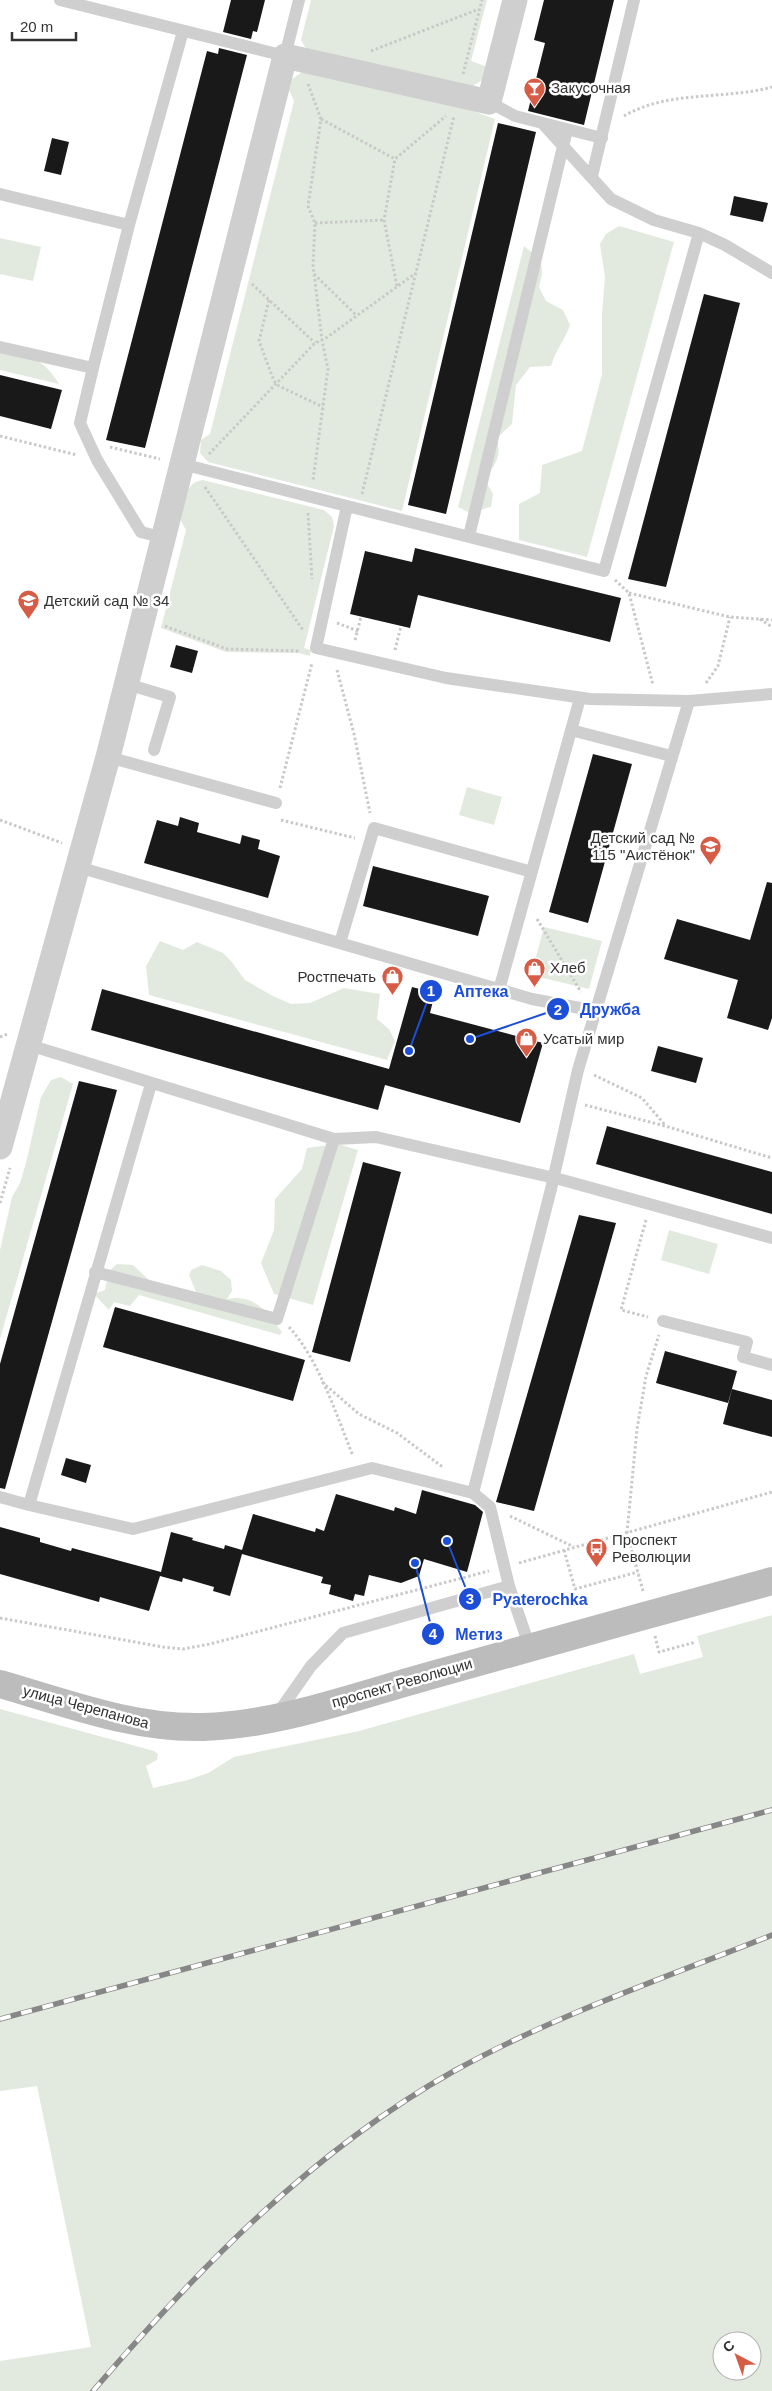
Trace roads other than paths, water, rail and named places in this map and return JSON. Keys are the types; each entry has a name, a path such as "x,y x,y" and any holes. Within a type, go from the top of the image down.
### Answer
{"main road":[{"name":"проспект Революции","path":"203,1727 276,1716 772,1581"},
{"name":"улица Черепанова","path":"0,1684 113,1717 156,1726 203,1727"}],"street":[{"path":"0,1148 108,757 164,538 175,463 286,56 489,102 515,0"}],"lane":[{"path":"60,0 286,56 299,0"},
{"path":"592,176 634,0"},
{"path":"164,538 141,532 98,460 80,423 129,225 183,31"},
{"path":"489,102 515,116 544,125 567,130 603,133"},
{"path":"544,125 612,199 654,220 698,233 772,273"},
{"path":"469,536 567,130"},
{"path":"0,194 129,225"},
{"path":"175,463 604,571 698,233"},
{"path":"0,347 93,368"},
{"path":"353,508 315,651 446,678 580,698 689,701 772,694"},
{"path":"127,684 170,697 154,750"},
{"path":"499,990 580,698"},
{"path":"473,1493 554,1178 578,1070 594,1010 689,701"},
{"path":"571,730 671,756"},
{"path":"108,757 276,803"},
{"path":"340,943 374,828 532,872"},
{"path":"78,867 532,1000 594,1010"},
{"path":"29,1045 334,1139 376,1137 554,1178 772,1238"},
{"path":"29,1505 151,1084"},
{"path":"95,1272 277,1319 334,1139"},
{"path":"663,1321 747,1342 743,1357 772,1365"},
{"path":"0,1497 133,1529 372,1468 473,1493 490,1507 509,1586 530,1648"},
{"path":"276,1716 310,1666 343,1633 509,1586"}],"railway":[{"path":"0,2019 772,1810"},
{"path":"93,2391 174,2301 260,2215 305,2175 352,2138 402,2103 454,2071 531,2032 611,1998 772,1935"}],"place":[{"name":"Закусочная","path":"535,107"},
{"name":"Детский сад № 34","path":"28,620"},
{"name":"Детский сад № 115 \"Аистёнок\"","path":"711,866"},
{"name":"Хлеб","path":"534,987"},
{"name":"Ростпечать","path":"392,996"},
{"name":"Дружба","path":"470,1039"},
{"name":"Аптека","path":"409,1051"},
{"name":"Усатый мир","path":"527,1058"},
{"name":"Pyaterochka","path":"447,1541"},
{"name":"Метиз","path":"415,1563"},
{"name":"Проспект Революции","path":"596,1568"}]}
